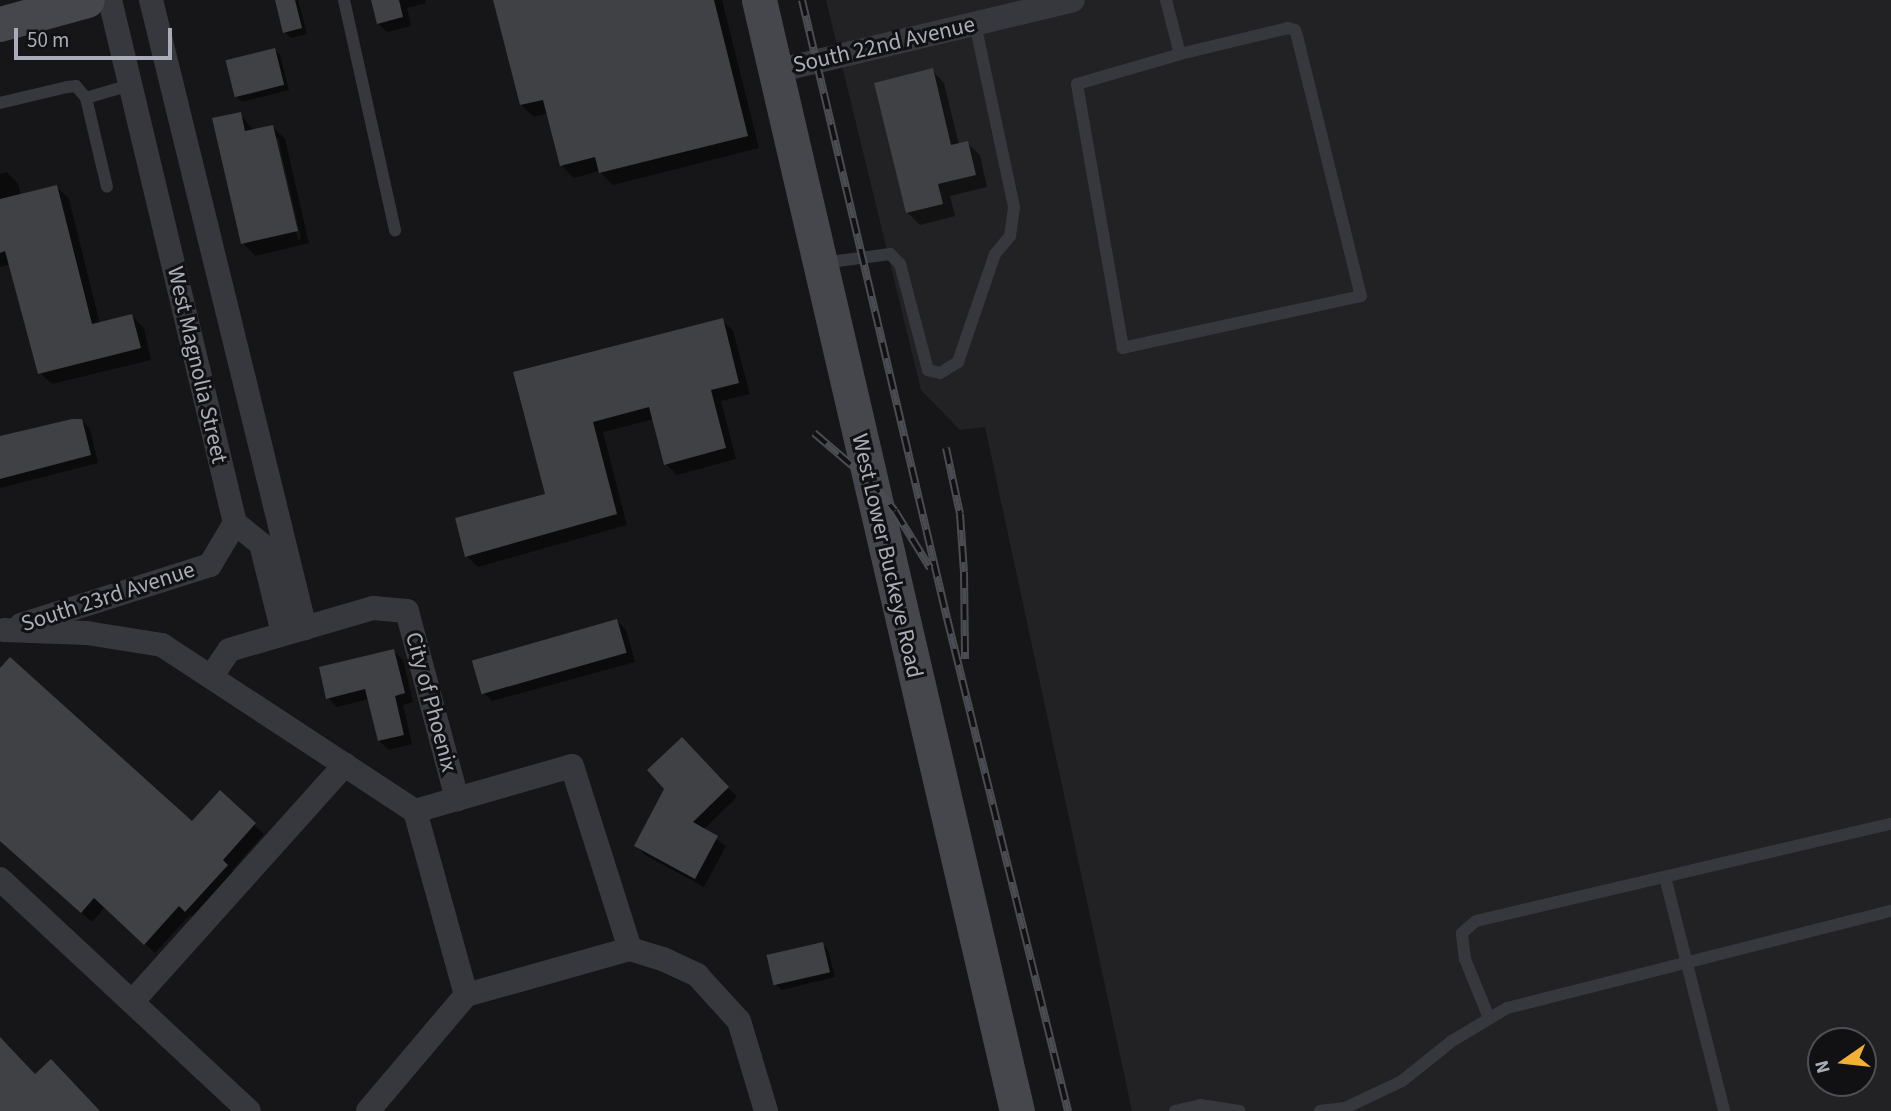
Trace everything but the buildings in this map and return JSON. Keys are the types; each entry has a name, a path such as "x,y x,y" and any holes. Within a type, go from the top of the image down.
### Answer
{"main road":[{"path":"0,24 87,0"},
{"name":"West Lower Buckeye Road","path":"758,0 1017,1111"}],"street":[{"name":"West Magnolia Street","path":"110,0 235,523"},
{"name":"West Magnolia Street","path":"150,0 294,630"},
{"name":"South 22nd Avenue","path":"776,71 1073,0"},
{"path":"130,85 169,76"},
{"path":"235,523 261,544 294,630"},
{"name":"South 23rd Avenue","path":"2,631 210,565 235,523"},
{"name":"City of Phoenix","path":"211,677 229,650 373,608 407,611 457,799"},
{"path":"2,631 87,633 162,645 415,811 466,996"},
{"path":"132,1002 345,765"},
{"name":"City of Phoenix","path":"415,811 572,766 630,949"},
{"path":"0,879 249,1111"},
{"path":"370,1110 466,996 630,949 663,959 696,975 739,1021 766,1111"}],"lane":[{"path":"344,0 395,230"},
{"path":"1166,0 1180,54"},
{"path":"821,263 890,254 901,264 928,370 940,373 958,362 995,254 1010,236 1014,207 975,24"},
{"path":"1288,28 1295,30 1362,296 1122,347 1077,84 1180,54 1288,28"},
{"path":"86,98 130,85"},
{"path":"0,103 76,86 86,98 107,187"},
{"path":"1489,1018 1465,959 1463,946 1462,933 1476,921 1891,824"},
{"path":"1665,877 1724,1111"},
{"path":"1320,1111 1345,1108 1402,1080 1452,1041 1507,1008 1891,911"},
{"path":"1175,1111 1200,1105 1240,1111"}],"shaded area":[{"path":"826,0 1891,0 1891,1111 1132,1111 985,427 960,430 921,390"}],"railway":[{"path":"802,0 947,618 1068,1111"},
{"path":"814,433 869,480 895,511 930,568"},
{"path":"946,448 960,514 965,659"}]}
